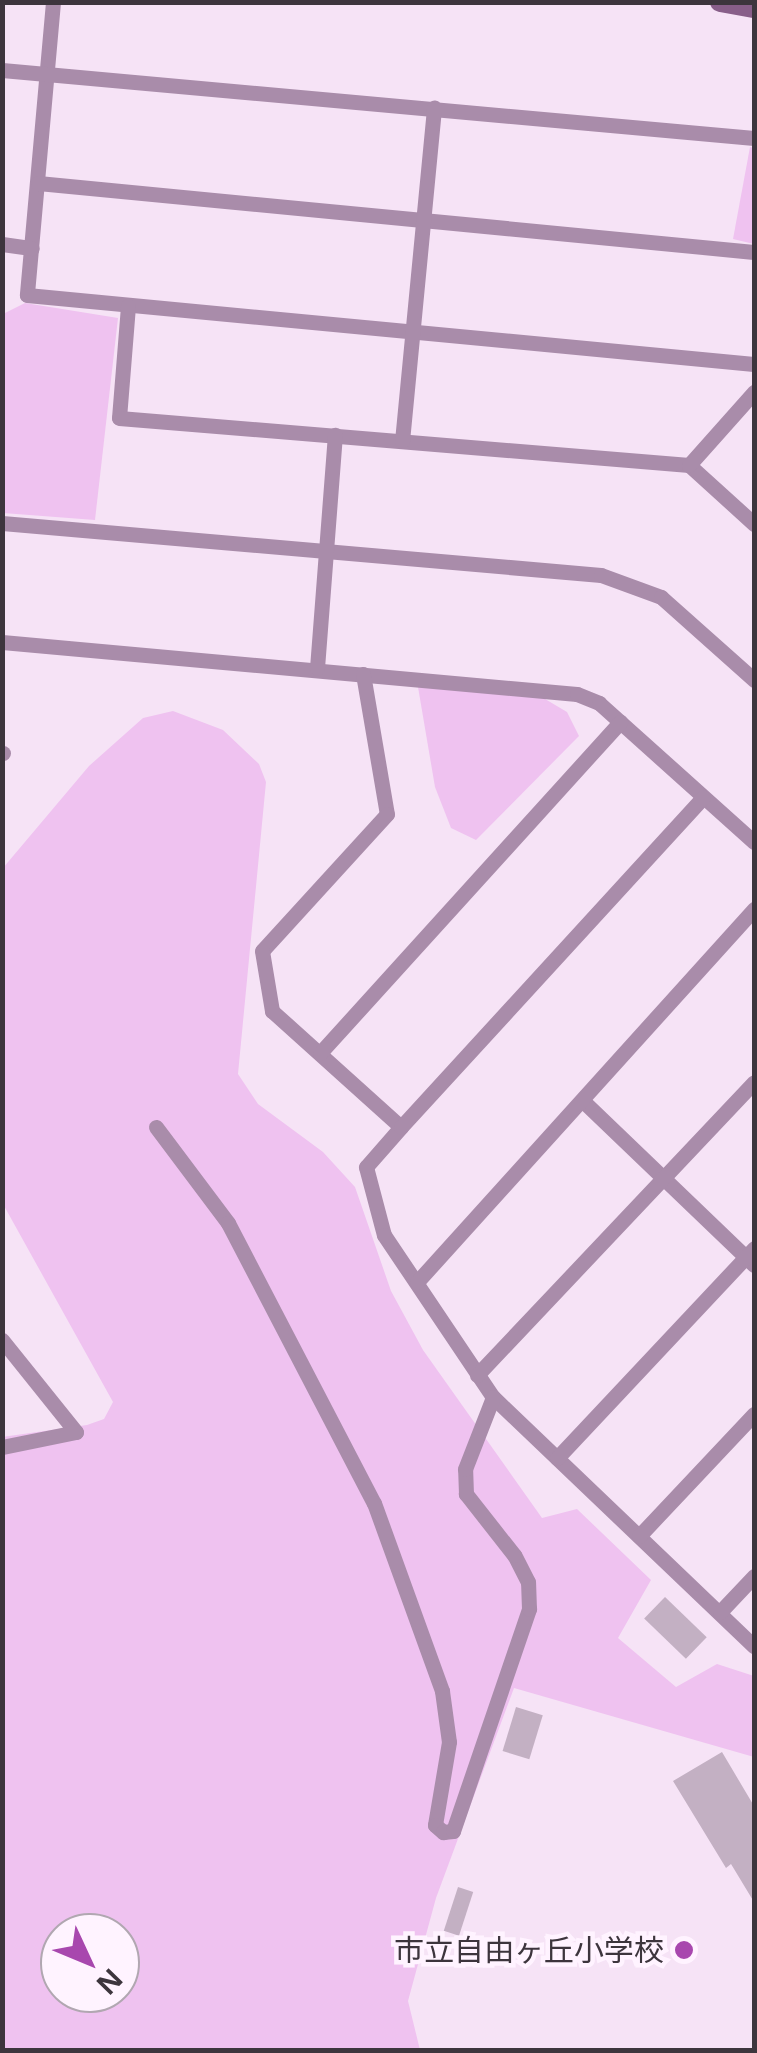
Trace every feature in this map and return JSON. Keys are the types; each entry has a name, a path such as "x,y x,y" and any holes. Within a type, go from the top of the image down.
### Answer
{"street":[{"path":"53,2 27,295 754,364"},
{"path":"720,2 754,8"},
{"path":"2,70 754,138"},
{"path":"402,441 434,108"},
{"path":"38,183 754,252"},
{"path":"2,244 32,248"},
{"path":"128,306 119,418 689,465 754,524"},
{"path":"689,465 754,392"},
{"path":"318,668 323,552 335,434"},
{"path":"2,523 633,582 661,596 754,680"},
{"path":"2,642 577,694 620,722 754,842"},
{"path":"363,674 387,814 262,951 272,1011 401,1127"},
{"path":"320,1053 620,722"},
{"path":"703,798 366,1167 384,1235 493,1397 754,1646"},
{"path":"417,1282 754,909"},
{"path":"477,1374 754,1082"},
{"path":"557,1458 752,1257 583,1101"},
{"path":"156,1127 228,1224 374,1503 442,1691 448,1742 435,1825 443,1832 453,1831 529,1610 528,1582 514,1555 466,1494 464,1469 493,1397"},
{"path":"2,1340 76,1432 2,1447"},
{"path":"639,1536 754,1414"},
{"path":"720,1612 754,1576"}],"shaded area":[{"path":"750,147 754,148 754,244 733,239"},
{"path":"25,303 118,318 95,520 3,513 3,314"},
{"path":"418,687 540,696 567,712 579,736 476,840 451,828 435,787"},
{"path":"173,711 223,730 259,764 266,782 238,1074 258,1104 323,1152 355,1187 391,1291 423,1350 542,1518 577,1509 651,1580 618,1638 676,1687 717,1664 754,1676 754,1757 514,1688 436,1898 408,2001 420,2050 3,2050 2,1437 87,1425 104,1419 113,1402 3,1204 3,868 89,766 143,718"}],"building":[{"path":"665,1597 707,1637 686,1659 644,1619"},
{"path":"516,1707 543,1715 529,1759 503,1751"},
{"path":"722,1752 754,1806 754,1902 731,1864 726,1868 673,1781"},
{"path":"458,1887 473,1892 459,1936 444,1931"}],"place":[{"name":"市立自由ヶ丘小学校","path":"684,1950"}]}
